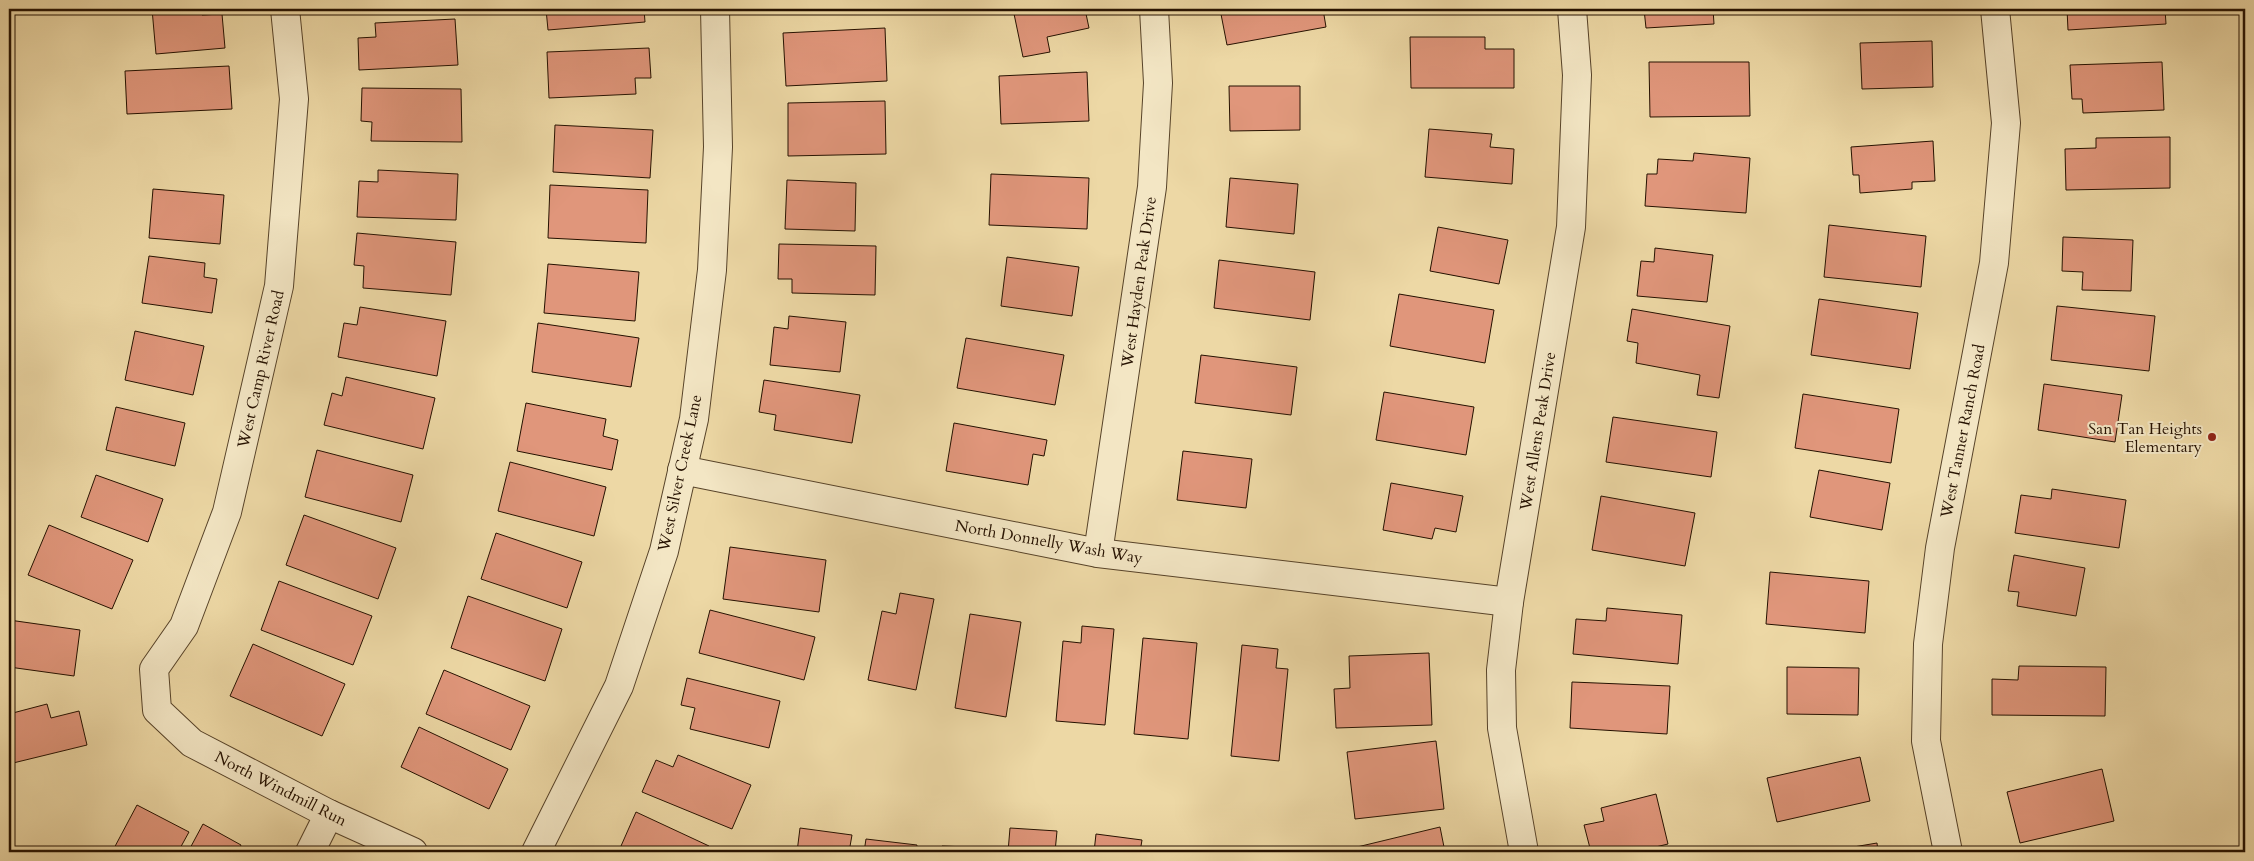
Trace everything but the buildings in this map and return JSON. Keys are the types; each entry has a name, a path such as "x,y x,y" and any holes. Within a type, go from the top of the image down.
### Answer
{"street":[{"name":"West Camp River Road","path":"157,710 154,669 184,626 227,512 279,286 294,99 285,9"},
{"name":"West Silver Creek Lane","path":"536,852 619,686 664,551 694,419 712,270 718,147 715,9"},
{"name":"West Hayden Peak Drive","path":"1098,554 1152,187 1158,83 1154,9"},
{"name":"West Allens Peak Drive","path":"1524,852 1502,728 1501,670 1508,602 1571,228 1577,75 1572,9"},
{"name":"West Tanner Ranch Road","path":"1948,852 1926,741 1928,644 1940,548 1994,262 2006,123 1995,9"},
{"name":"North Donnelly Wash Way","path":"682,470 1098,554 1508,602"},
{"name":"North Windmill Run","path":"157,710 192,743 329,814 413,852"},
{"path":"310,852 329,814"}],"place":[{"name":"San Tan Heights Elementary","path":"2212,437"}]}
